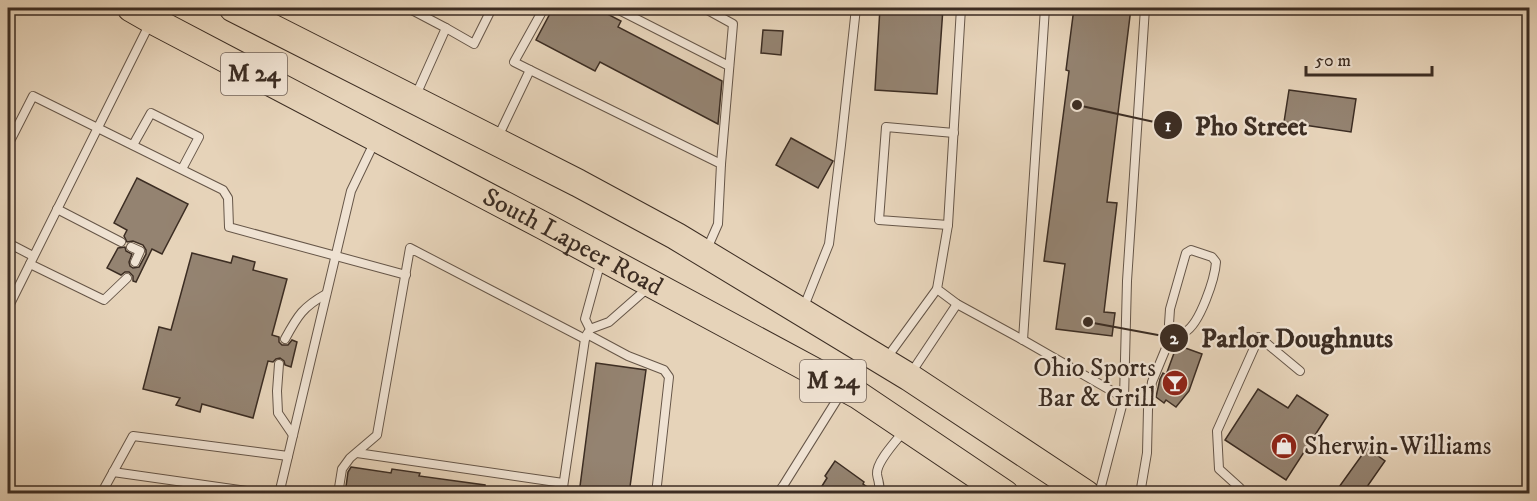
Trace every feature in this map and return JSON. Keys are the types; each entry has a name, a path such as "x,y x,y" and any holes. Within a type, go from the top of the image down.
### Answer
{"main road":[{"name":"South Lapeer Road","path":"233,8 578,183 676,236 909,377 1086,494"},
{"name":"South Lapeer Road","path":"142,14 845,387 989,487"}],"lane":[{"path":"408,8 474,44 492,8"},
{"path":"544,8 514,62 721,164"},
{"path":"615,8 729,66"},
{"path":"704,8 733,24 718,224 705,254"},
{"path":"802,312 829,244 856,8"},
{"path":"884,362 937,289 948,225 962,8"},
{"path":"1023,340 1045,8"},
{"path":"1099,494 1124,398 1127,281 1145,8"},
{"path":"8,308 98,128 142,14"},
{"path":"414,100 446,28"},
{"path":"496,142 530,70"},
{"path":"8,145 33,96 223,190 228,198 229,227 406,275"},
{"path":"133,145 151,113 199,137 182,170"},
{"path":"948,225 879,220 886,127 954,133"},
{"path":"279,494 351,191 377,138"},
{"path":"57,209 121,242"},
{"path":"8,243 32,260 104,300 127,278"},
{"path":"131,247 140,251 135,262"},
{"path":"338,494 342,469 350,458 377,435 410,248 628,356 664,370 669,376 656,494"},
{"path":"1140,494 1148,453 1148,408 1152,382 1171,336 1168,324 1170,309 1186,253 1191,250 1212,257 1216,262 1215,274 1196,321 1186,331 1171,336"},
{"path":"561,494 587,334 585,319 602,257"},
{"path":"587,334 609,322 652,284"},
{"path":"937,289 957,304 1124,398"},
{"path":"285,339 297,317 310,304 326,294"},
{"path":"909,377 957,304"},
{"path":"1237,494 1240,488 1219,470 1217,431 1258,337 1300,371"},
{"path":"279,364 278,413 293,435"},
{"path":"777,494 845,387"},
{"path":"879,494 880,481 877,473 879,463 907,428"},
{"path":"101,494 133,436 288,456"},
{"path":"357,453 563,483"},
{"path":"113,472 268,494"}],"building":[{"path":"553,8 596,8 621,21 618,27 722,81 718,124 600,62 595,71 536,40"},
{"path":"880,8 943,8 937,94 875,90"},
{"path":"1074,8 1131,8 1107,202 1117,203 1104,312 1115,313 1112,336 1056,329 1065,264 1044,261 1069,71 1066,70"},
{"path":"763,30 783,31 781,55 761,53"},
{"path":"1289,90 1356,99 1351,132 1284,122"},
{"path":"791,138 833,161 818,188 776,165"},
{"path":"137,178 188,204 162,254 152,249 136,282 133,281 133,276 129,272 121,275 107,268 118,248 125,247 126,251 132,254 129,262 133,268 139,267 146,254 143,245 133,241 127,242 124,236 127,230 114,223"},
{"path":"192,253 231,263 233,256 255,262 253,270 287,279 272,335 279,337 282,345 288,345 292,340 297,342 291,367 285,365 280,358 273,362 268,361 253,418 202,404 200,412 176,405 180,398 143,389 159,327 171,330"},
{"name":"Ohio Sports Bar & Grill","path":"1177,345 1202,354 1189,391 1176,407 1156,397 1160,379 1163,373 1166,375"},
{"path":"596,363 646,370 629,494 579,494"},
{"path":"1258,389 1288,408 1297,395 1328,415 1286,480 1225,440"},
{"path":"1367,448 1385,461 1362,494 1334,494"},
{"path":"835,461 864,482 863,484 873,491 873,494 817,494"},
{"path":"351,467 391,473 392,469 420,473 419,476 485,485 485,494 345,494 348,472"}],"place":[{"name":"Pho Street","path":"1077,105"},
{"name":"Parlor Doughnuts","path":"1088,322"},
{"name":"Ohio Sports Bar & Grill","path":"1175,383"},
{"name":"Sherwin-Williams","path":"1284,446"}]}
